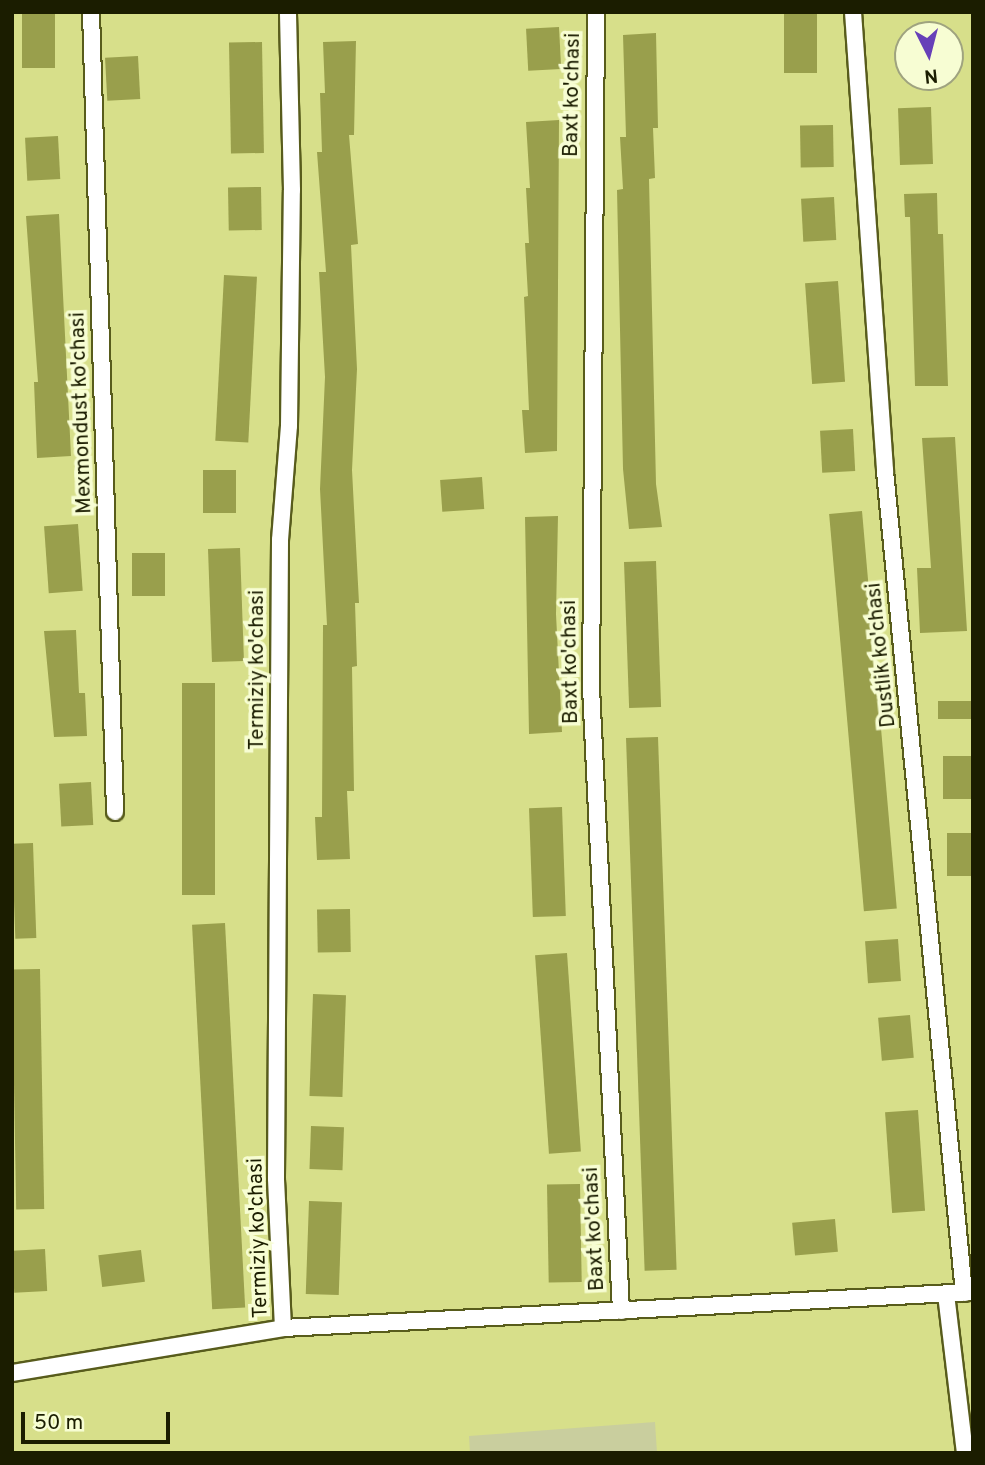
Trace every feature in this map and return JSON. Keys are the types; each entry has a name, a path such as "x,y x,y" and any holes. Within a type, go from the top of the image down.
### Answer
{"street":[{"name":"Mexmondust ko'chasi","path":"91,12 115,812"},
{"name":"Termiziy ko'chasi","path":"283,1328 276,1164 279,540 289,426 292,190 288,12"},
{"name":"Baxt ko'chasi","path":"596,12 592,687 621,1311"},
{"name":"Dustlik ko'chasi","path":"853,12 885,471 968,1293"},
{"path":"12,1373 283,1328 968,1293"},
{"path":"946,1294 965,1453"}],"green space":[{"path":"655,1422 657,1453 470,1453 469,1436"}],"building":[{"path":"22,12 55,12 55,68 22,68"},
{"path":"784,12 817,12 817,73 784,73"},
{"path":"559,27 561,69 528,71 526,29"},
{"path":"656,33 658,128 653,128 655,178 649,179 656,484 662,527 629,529 623,469 617,190 623,189 620,137 626,137 623,35"},
{"path":"356,41 354,135 349,135 358,244 351,245 357,369 352,470 359,603 355,603 357,666 352,667 354,791 347,791 350,859 317,860 315,817 322,817 323,625 327,625 320,489 325,377 319,272 326,272 317,152 322,152 320,93 325,93 323,42"},
{"path":"262,42 264,153 231,154 229,43"},
{"path":"138,56 140,99 107,101 105,58"},
{"path":"931,107 933,164 900,165 898,108"},
{"path":"559,120 557,451 525,453 522,410 529,410 524,297 528,296 525,243 529,243 526,188 530,188 526,122"},
{"path":"833,125 834,167 801,168 800,126"},
{"path":"58,136 60,179 27,181 25,138"},
{"path":"261,187 262,230 229,231 228,188"},
{"path":"937,193 938,234 943,234 948,386 915,386 910,217 905,217 904,194"},
{"path":"834,197 836,240 803,242 801,199"},
{"path":"59,214 71,456 37,458 34,382 38,382 26,216"},
{"path":"224,275 257,277 248,442 215,441"},
{"path":"838,281 845,382 812,384 805,283"},
{"path":"853,429 855,471 822,473 820,431"},
{"path":"955,437 967,631 920,633 917,568 931,568 922,438"},
{"path":"203,470 236,470 236,513 203,513"},
{"path":"482,477 484,509 442,512 440,480"},
{"path":"862,511 897,908 864,911 829,514"},
{"path":"558,516 556,614 562,732 529,734 525,517"},
{"path":"78,524 83,591 49,593 44,526"},
{"path":"240,548 244,661 212,662 208,549"},
{"path":"132,553 165,553 165,596 132,596"},
{"path":"656,561 661,707 629,708 624,562"},
{"path":"76,630 79,693 85,693 87,736 54,737 44,631"},
{"path":"182,683 215,683 215,895 182,895"},
{"path":"938,701 973,701 973,719 938,719"},
{"path":"658,737 677,1270 645,1271 626,738"},
{"path":"943,756 973,756 973,799 943,799"},
{"path":"91,782 93,825 61,827 59,784"},
{"path":"562,807 566,916 533,917 529,808"},
{"path":"947,833 973,833 973,876 947,876"},
{"path":"33,843 36,938 15,939 12,844"},
{"path":"350,909 351,952 318,953 317,910"},
{"path":"225,923 245,1307 212,1309 192,925"},
{"path":"898,939 901,981 868,983 865,941"},
{"path":"567,953 581,1152 549,1154 535,955"},
{"path":"12,969 40,969 44,1209 16,1209"},
{"path":"313,994 346,995 342,1097 309,1096"},
{"path":"910,1015 914,1058 882,1061 878,1018"},
{"path":"918,1110 925,1211 892,1213 885,1112"},
{"path":"311,1126 344,1127 342,1170 309,1169"},
{"path":"580,1184 582,1282 549,1283 547,1185"},
{"path":"309,1201 342,1202 339,1295 306,1294"},
{"path":"835,1219 838,1252 795,1256 792,1223"},
{"path":"45,1249 47,1291 14,1293 12,1251"},
{"path":"141,1250 145,1282 102,1287 98,1255"}]}
